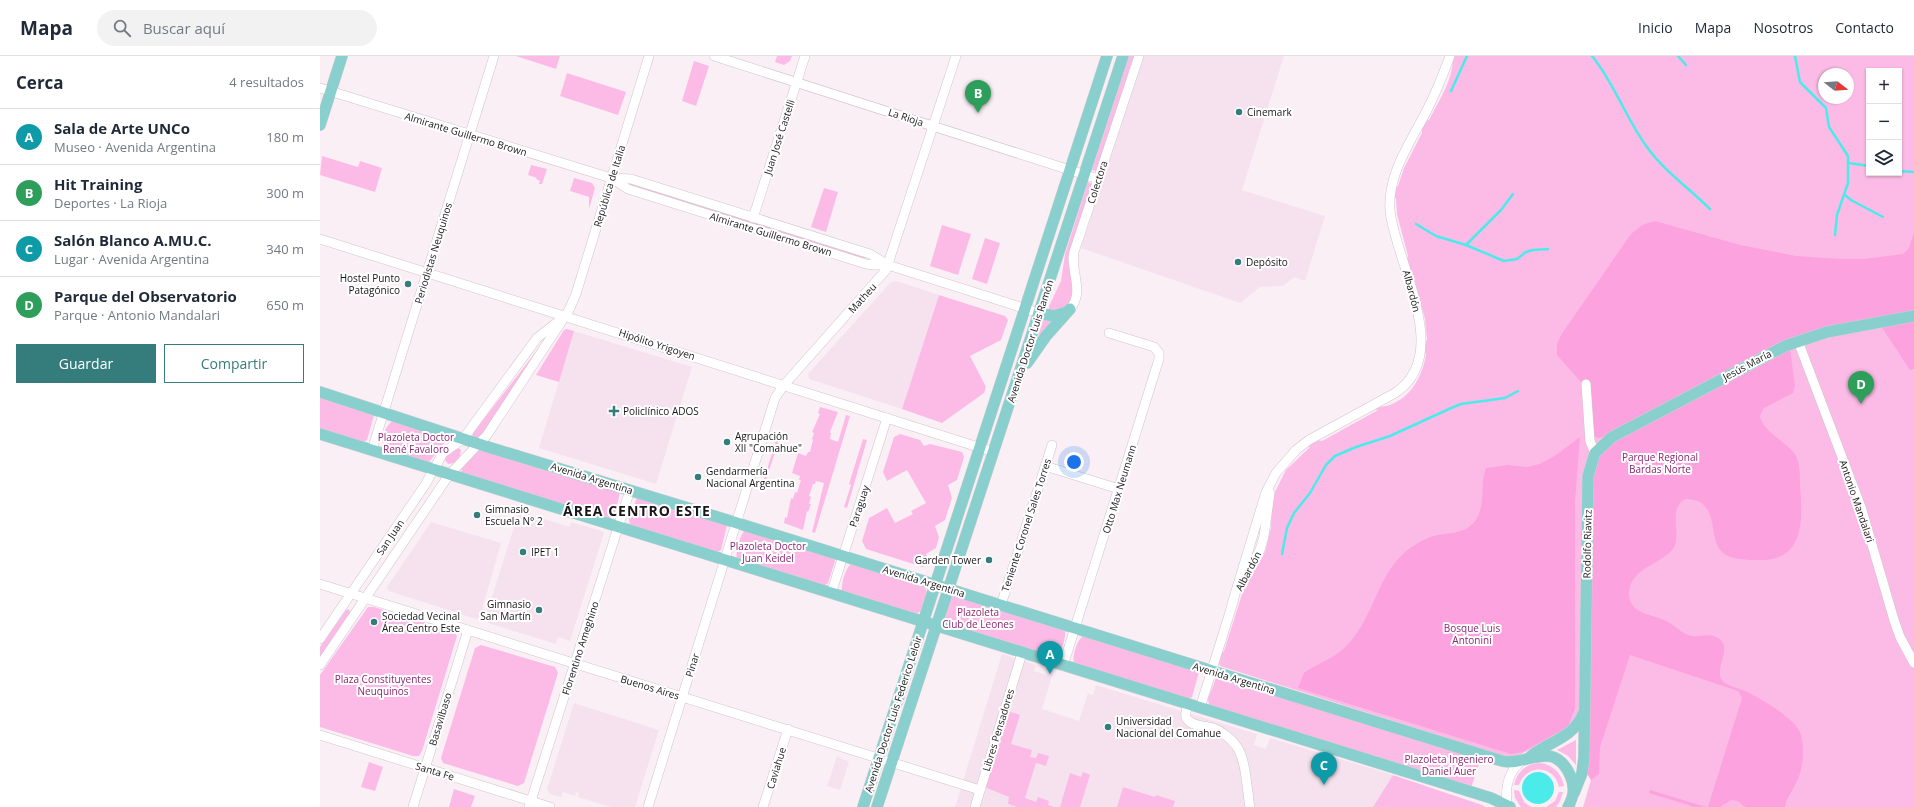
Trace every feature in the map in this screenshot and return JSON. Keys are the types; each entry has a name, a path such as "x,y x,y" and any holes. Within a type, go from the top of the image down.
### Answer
{"main road":[{"path":"320,125 325,90 342,56"},
{"name":"Avenida Doctor Luis Ramón","path":"923,622 1107,56"},
{"name":"Avenida Doctor Luis Ramón","path":"936,626 1123,56"},
{"path":"1039,313 1058,315 1070,309"},
{"path":"1015,385 1040,344 1070,309"},
{"name":"Jesús María","path":"1595,453 1612,437 1775,350 1827,332 1914,316"},
{"name":"Avenida Argentina","path":"320,392 483,446 737,522 1502,761 1511,762 1527,758 1547,756 1561,762 1572,778 1570,803"},
{"path":"320,434 1491,798 1507,806"},
{"name":"Rodolfo Riavitz","path":"1570,803 1584,767 1588,476 1595,453"},
{"name":"Avenida Doctor Luis Federico Leloir","path":"864,807 923,622"},
{"name":"Avenida Doctor Luis Federico Leloir","path":"877,807 936,626"},
{"name":"Rodolfo Riavitz","path":"1527,758 1570,733 1578,725 1585,708"}],"street":[{"name":"Periodistas Neuquinos","path":"372,450 494,56"},
{"name":"República de Italia","path":"483,446 486,442 487,435 566,315 576,294 649,56"},
{"name":"La Rioja","path":"714,56 1098,179"},
{"name":"Juan José Castelli","path":"753,218 805,56"},
{"name":"Matheu","path":"737,522 773,404 784,385 882,276 888,264 956,56"},
{"name":"Colectora","path":"1070,309 1076,300 1078,291 1073,259 1139,56"},
{"name":"Albardón","path":"1200,708 1266,492 1271,480 1296,450 1313,437 1399,391 1408,383 1414,372 1421,342 1419,319 1391,218 1391,192 1399,163 1431,103 1450,56"},
{"name":"Almirante Guillermo Brown","path":"325,90 611,178 631,179 870,254 888,264 1024,310 1039,313"},
{"name":"Almirante Guillermo Brown","path":"611,178 628,189 859,261 874,265 888,264"},
{"name":"Hipólito Yrigoyen","path":"320,238 994,452"},
{"name":"República de Italia","path":"463,439 537,338 566,315"},
{"name":"Otto Max Neumann","path":"1063,666 1160,359 1157,350 1149,345 1109,333"},
{"name":"Antonio Mandalari","path":"1798,341 1858,500 1900,637 1914,663"},
{"path":"1586,384 1590,441 1595,453"},
{"name":"Paraguay","path":"832,594 887,418"},
{"name":"San Juan","path":"320,639 425,485 447,449 463,439"},
{"name":"Teniente Coronel Sales Torres","path":"1001,605 1052,445"},
{"path":"449,475 483,446"},
{"path":"1045,466 1119,489"},
{"name":"San Juan","path":"320,665 449,475"},
{"name":"Florentino Ameghino","path":"530,804 630,490"},
{"name":"Pinar","path":"648,807 737,522"},
{"name":"Buenos Aires","path":"320,584 980,790"},
{"name":"Basavilbaso","path":"412,807 468,630"},
{"name":"Libres Pensadores","path":"975,807 1022,652"},
{"path":"1188,704 1186,715 1189,721 1195,724 1212,727 1233,742 1239,750 1250,807"},
{"name":"Caviahue","path":"764,807 788,729"},
{"name":"Santa Fe","path":"320,735 425,768 530,804 550,807"},
{"path":"1507,806 1506,788 1509,777 1514,767 1527,758"}],"shaded area":[{"path":"1143,56 1284,56 1242,190 1325,216 1305,281 1294,277 1283,286 1260,287 1240,303 1081,248"},
{"path":"897,281 939,295 902,409 809,379 808,374 891,282"},
{"name":"Policlínico ADOS","path":"574,331 692,367 656,484 539,448"},
{"path":"519,511 570,527 571,522 602,531 604,533 570,641 558,637 556,644 488,623 485,619"},
{"path":"431,522 501,543 480,617 476,619 389,591 387,587"},
{"name":"Universidad Nacional del Comahue","path":"1002,654 1036,665 1034,671 1047,675 1048,671 1053,673 1042,709 1079,721 1088,693 1093,695 1096,685 1257,734 1254,745 1266,749 1270,738 1393,775 1373,807 955,807"},
{"path":"574,703 659,730 635,807 610,807 578,797 579,793 576,792 575,796 563,792 561,797 550,794 547,789"},
{"path":"837,756 849,762 840,790 827,786"}],"green space":[{"path":"516,56 560,56 556,69"},
{"path":"777,56 792,56 790,61 784,65 775,62"},
{"path":"1129,56 1134,56 1096,171 1092,170"},
{"name":"Parque Regional Bardas Norte","path":"1453,56 1914,56 1914,807 1583,807 1591,780 1587,773 1579,714 1567,731 1517,756 1507,757 1220,666 1219,658 1224,651 1244,588 1265,552 1271,528 1272,498 1286,470 1309,448 1310,444 1317,440 1322,441 1378,410 1374,409 1394,403 1402,398 1414,386 1422,371 1426,354 1424,351 1424,343 1427,340 1425,319 1412,271 1408,269 1406,261 1408,256 1397,214 1396,199 1394,196 1395,189 1398,186 1404,168 1422,133 1422,128 1425,121 1429,120 1446,88 1452,67"},
{"path":"694,61 709,66 696,106 682,101"},
{"path":"567,73 626,92 618,115 560,96"},
{"path":"322,156 358,167 360,161 382,168 375,192 320,175"},
{"path":"531,165 547,169 542,184 539,184 540,181 536,179 537,178 528,175"},
{"path":"574,178 592,183 595,188 589,209 589,197 570,191"},
{"path":"1088,182 1092,184 1068,257 1073,295 1067,306 1057,312 1049,310 1049,306 1061,281 1065,254"},
{"path":"629,183 866,258 864,259 629,186"},
{"path":"824,188 838,192 826,232 811,227"},
{"path":"1655,221 1740,245 1796,256 1841,259 1864,259 1903,254 1909,248 1914,232 1914,312 1802,336 1603,437 1598,438 1594,436 1581,382 1557,355 1557,344 1561,335 1631,234 1642,225"},
{"path":"942,225 971,234 958,275 930,266"},
{"path":"985,238 1000,243 987,284 972,279"},
{"path":"939,295 1005,316 1008,320 1001,340 970,356 986,387 984,393 942,423 902,409"},
{"path":"1044,317 1058,319 1035,346"},
{"path":"1914,320 1914,369 1910,370 1881,326"},
{"path":"567,329 574,331 559,382 536,375 564,330"},
{"path":"545,340 479,439 473,437 473,433"},
{"path":"1790,349 1795,386 1793,393 1764,408 1760,416 1765,427 1792,451 1798,462 1800,473 1801,514 1798,535 1794,544 1788,551 1779,557 1772,559 1738,559 1726,555 1720,549 1716,541 1710,514 1705,506 1698,501 1686,499 1680,503 1677,509 1676,543 1673,549 1661,559 1640,572 1631,584 1629,592 1632,605 1636,609 1666,621 1688,635 1710,635 1722,641 1724,653 1720,672 1721,678 1725,683 1745,691 1768,704 1793,722 1798,729 1801,735 1803,754 1798,780 1785,807 1745,807 1738,801 1731,800 1720,807 1708,807 1742,698 1738,691 1630,655 1600,747 1599,774 1591,780 1587,773 1593,473 1601,454 1609,444"},
{"path":"320,396 374,415 367,440 363,442 320,430"},
{"path":"820,407 838,412 830,432 830,439 838,442 846,415 850,416 815,533 812,532 824,483 816,481 815,484 813,484 809,496 811,497 809,504 811,504 808,512 807,511 803,530 784,523 785,517 787,518 791,498 793,499 795,492 797,493 801,480 799,480 800,476 792,473 798,453 806,456 808,452 810,452 814,433 812,432 820,414 818,413"},
{"name":"Plazoleta Doctor René Favaloro","path":"393,421 446,438 446,441 429,462 384,448 384,433"},
{"path":"778,434 781,434 766,480 764,479"},
{"path":"900,434 920,440 924,446 930,444 962,452 964,457 957,480 948,485 952,498 945,520 935,526 939,537 936,548 926,554 929,563 923,567 866,549 862,541 869,518 887,508 895,523 913,514 911,511 926,503 907,470 887,481 883,472 894,437"},
{"name":"Bosque Luis Antonini","path":"1580,437 1575,501 1575,708 1568,727 1522,752 1511,754 1298,688 1304,673 1346,647 1359,631 1387,574 1402,555 1414,545 1428,538 1459,532 1470,526 1475,521 1481,508 1483,481 1486,468 1508,465 1527,467 1540,464 1556,455"},
{"path":"863,439 867,440 847,508 844,507 851,485 849,484"},
{"path":"457,447 461,450 460,456 454,463 448,464 445,460 446,456"},
{"path":"478,449 620,492 615,515 609,519 461,473 462,468"},
{"path":"637,497 727,525 721,550 718,552 630,525 629,520"},
{"name":"Plazoleta Doctor Juan Keidel","path":"745,530 834,558 835,561 828,583 824,586 737,558 738,543"},
{"path":"852,563 925,586 927,592 921,611 916,614 842,591 844,576 847,568"},
{"name":"Plazoleta Club de Leones","path":"952,594 1065,630 1062,649 1055,657 944,623"},
{"name":"Plaza Constituyentes Neuquinos","path":"368,607 374,607 453,631 457,636 422,751 419,756 413,756 320,727 320,675"},
{"path":"349,609 350,613 320,657 320,647 346,610"},
{"path":"1083,636 1199,672 1192,697 1187,699 1074,664 1076,648"},
{"path":"481,645 555,667 558,673 524,783 518,786 443,763 441,758 475,648"},
{"name":"Plazoleta Ingeniero Daniel Auer","path":"1216,678 1481,758 1471,788 1209,705 1208,699"},
{"path":"1008,711 1020,715 1011,744 1032,750 1030,757 1036,758 1038,753 1049,756 1046,766 1036,763 1025,798 1036,802 1038,797 1049,801 1048,805 1054,807 1017,807 1008,804 1009,797 987,788 986,785"},
{"path":"1576,740 1576,765 1568,756 1557,750"},
{"path":"369,762 383,767 375,791 361,787"},
{"path":"1541,763 1553,768 1559,774 1564,786 1559,787 1552,774 1540,770 1533,770 1523,778 1519,785 1514,785 1515,780 1523,769 1531,764"},
{"path":"1083,772 1090,775 1080,807 1060,807 1070,773 1081,777"},
{"path":"1393,775 1482,805 1485,807 1373,807"},
{"path":"1123,787 1155,797 1156,795 1175,801 1173,807 1117,807"},
{"path":"454,789 475,796 471,807 449,807"},
{"path":"1514,790 1519,791 1524,802 1531,807 1521,807 1515,798"},
{"path":"1650,790 1706,807 1695,807 1649,793"},
{"path":"1559,792 1563,792 1556,807 1546,807 1555,801"}],"water":[{"path":"1535,772 1541,772 1550,776 1554,788 1550,800 1541,804 1535,804 1526,800 1522,791 1522,785 1526,776"}],"waterway":[{"path":"1451,91 1467,56"},
{"path":"1592,56 1607,78 1647,147 1669,172 1710,209"},
{"path":"1678,56 1686,65"},
{"path":"1795,56 1800,82 1826,108 1829,127 1848,156 1848,183 1837,215 1835,235"},
{"path":"1849,163 1866,166"},
{"path":"1902,171 1914,172"},
{"path":"1466,245 1501,210 1513,194"},
{"path":"1845,195 1851,200 1883,217"},
{"path":"1416,224 1436,236 1466,245 1504,261 1517,259 1526,252 1533,250 1548,249"},
{"path":"1282,554 1287,528 1294,513 1310,493 1326,465 1335,456 1356,447 1390,436 1461,404 1505,398 1518,391"}],"place":[{"name":"Cinemark","path":"1239,112"},
{"name":"Hit Training","path":"978,113"},
{"name":"Depósito","path":"1238,262"},
{"name":"Hostel Punto Patagónico","path":"408,284"},
{"name":"Parque del Observatorio","path":"1861,404"},
{"name":"Policlínico ADOS","path":"614,411"},
{"name":"Agrupación XII \"Comahue\"","path":"727,442"},
{"name":"Gendarmería Nacional Argentina","path":"698,477"},
{"name":"Gimnasio Escuela N° 2","path":"477,515"},
{"name":"IPET 1","path":"523,552"},
{"name":"Garden Tower","path":"989,560"},
{"name":"Gimnasio San Martín","path":"539,610"},
{"name":"Sociedad Vecinal Área Centro Este","path":"374,622"},
{"name":"Sala de Arte UNCo","path":"1050,674"},
{"name":"Universidad Nacional del Comahue","path":"1108,727"},
{"name":"Salón Blanco A.MU.C.","path":"1324,785"}],"district":[{"name":"ÁREA CENTRO ESTE","path":"637,510"}]}
